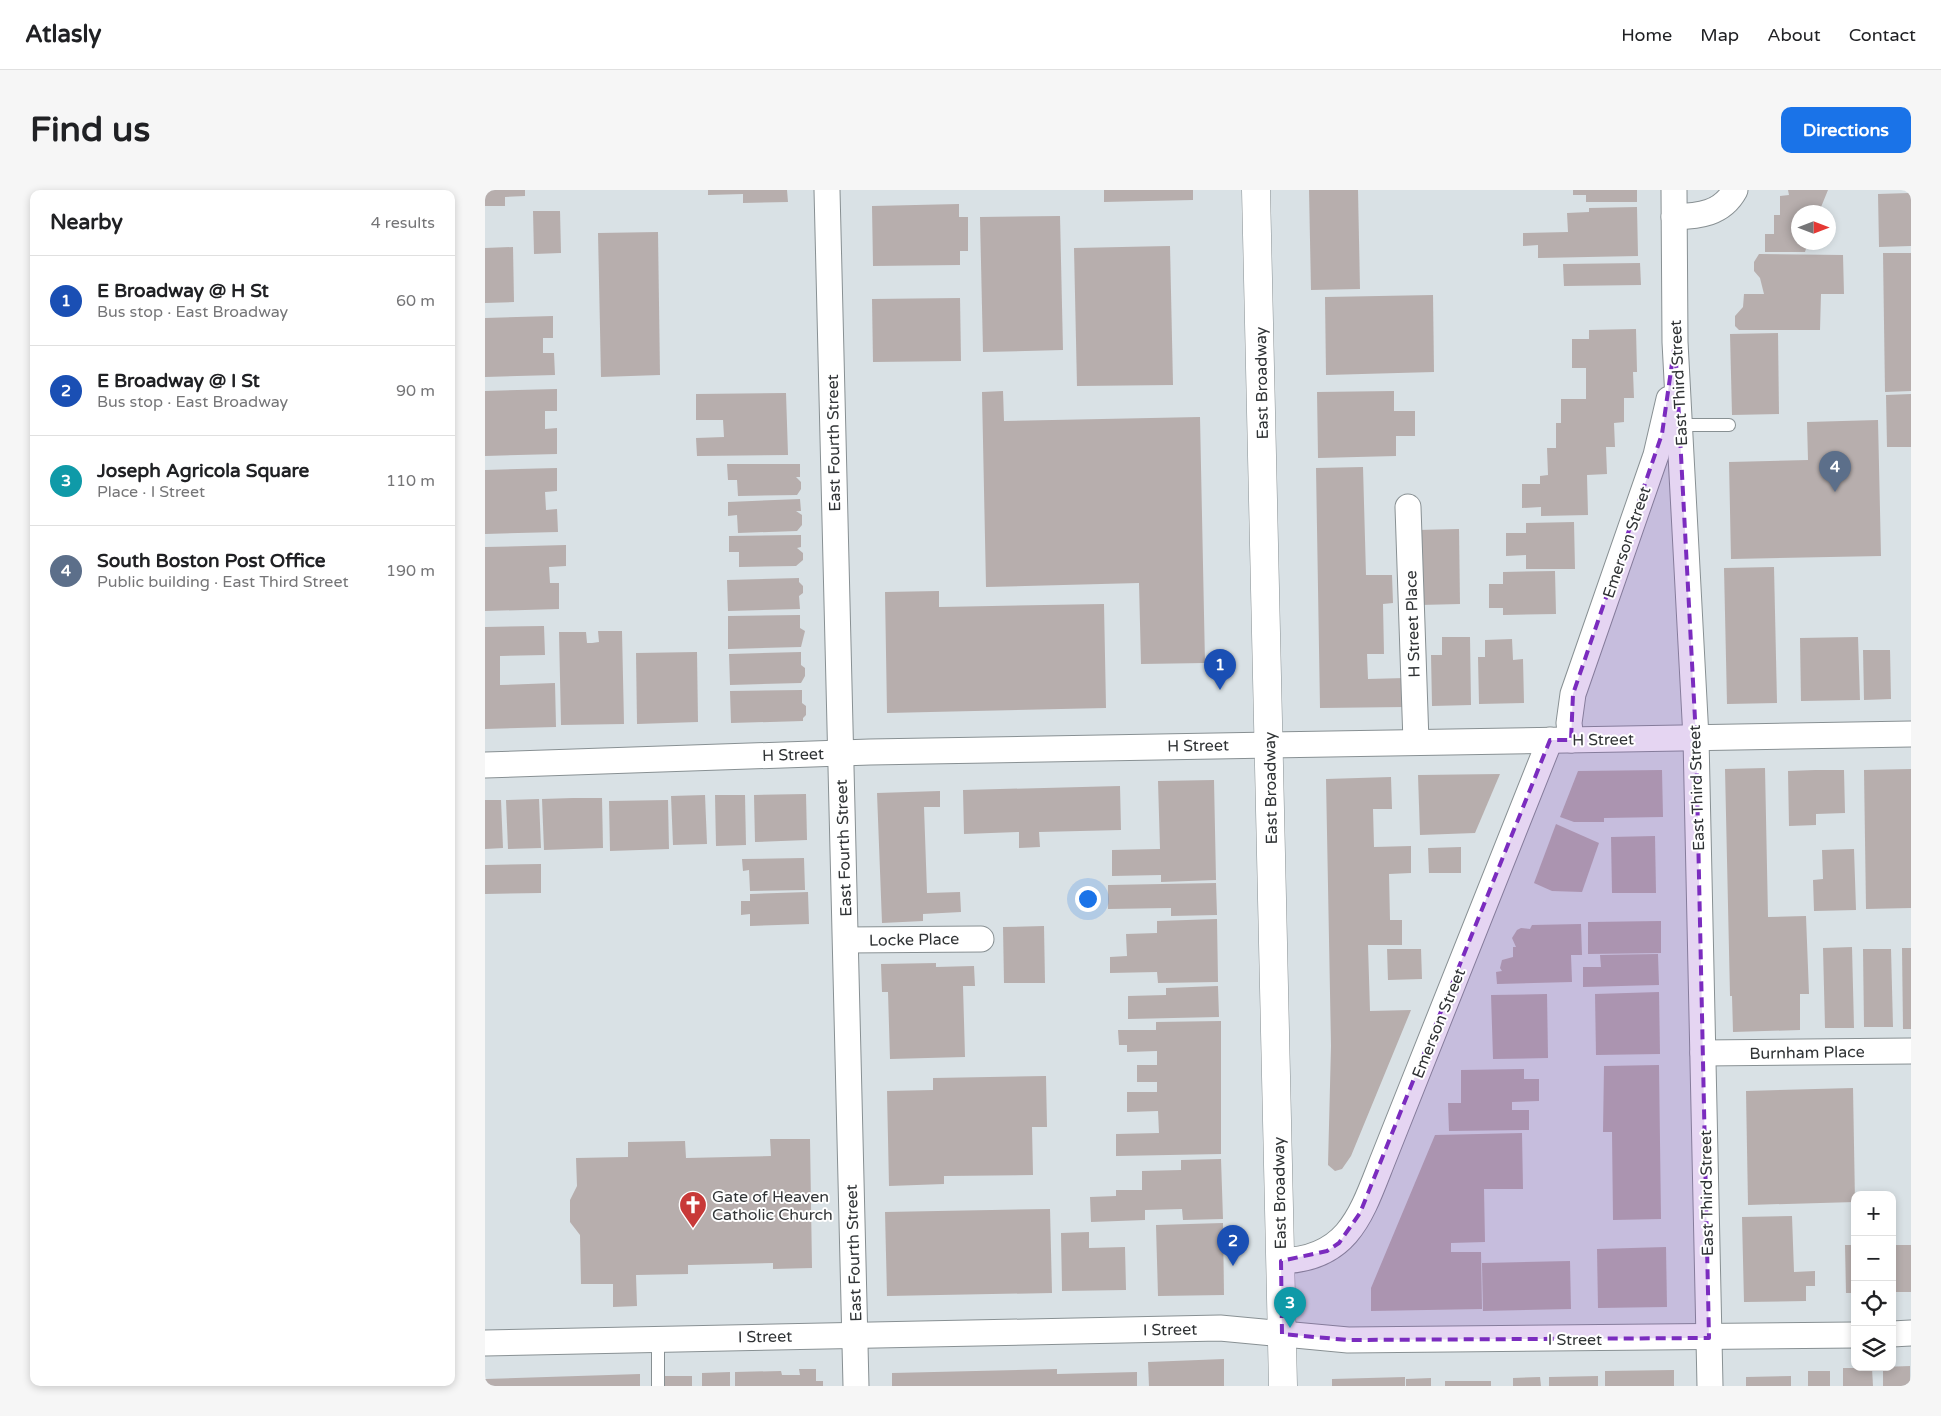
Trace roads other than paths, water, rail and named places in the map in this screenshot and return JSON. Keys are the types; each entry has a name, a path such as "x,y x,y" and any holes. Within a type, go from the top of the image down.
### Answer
{"main road":[{"name":"East Broadway","path":"1256,190 1283,1386"}],"street":[{"name":"East Fourth Street","path":"827,190 839,752 846,940 857,1386"},
{"name":"East Third Street","path":"1673,190 1675,342 1696,738 1710,1386"},
{"path":"1674,217 1704,215 1715,211 1725,203 1735,190"},
{"name":"Emerson Street","path":"1281,1261 1312,1257 1327,1251 1339,1243 1360,1213 1569,724 1573,694 1662,434 1671,389 1675,342"},
{"name":"H Street Place","path":"1408,507 1416,742"},
{"name":"H Street","path":"485,765 839,752 1911,734"},
{"name":"Locke Place","path":"846,940 981,939"},
{"name":"Burnham Place","path":"1703,1053 1911,1051"},
{"name":"I Street","path":"485,1344 855,1334 1220,1328 1348,1340 1709,1338 1851,1335"},
{"path":"1896,1334 1911,1333"}],"lane":[{"path":"1680,425 1729,424"},
{"path":"657,1339 658,1386"}],"place":[{"name":"South Boston Post Office","path":"1835,492"},
{"name":"E Broadway @ H St","path":"1220,690"},
{"name":"Gate of Heaven Catholic Church","path":"693,1229"},
{"name":"E Broadway @ I St","path":"1233,1266"},
{"name":"Joseph Agricola Square","path":"1290,1328"}]}
